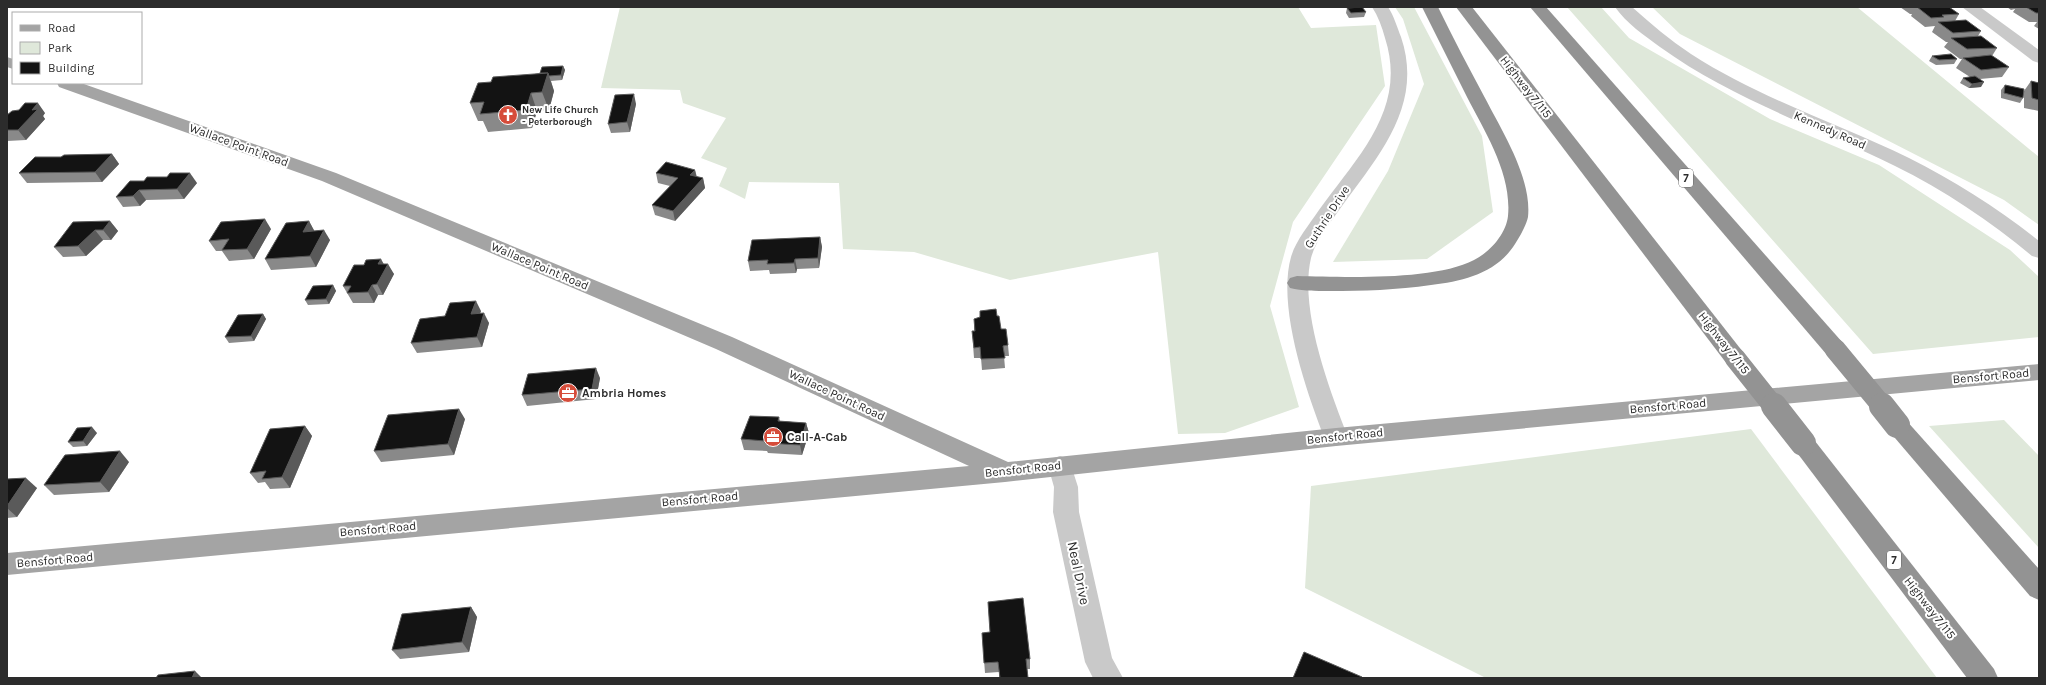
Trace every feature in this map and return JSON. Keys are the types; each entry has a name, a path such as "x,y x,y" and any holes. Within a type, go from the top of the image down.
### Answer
{"highway":[{"path":"1297,284 1397,281 1453,275 1481,265 1499,253 1512,232 1518,217 1517,197 1509,165 1430,7"},
{"name":"Highway 7/115","path":"1464,7 1735,358 1803,442 1984,678"},
{"name":"7","path":"1538,7 1835,349 1896,425 2039,588"}],"main road":[{"name":"Wallace Point Road","path":"68,84 329,177 724,343 1005,472"},
{"name":"Bensfort Road","path":"7,564 1005,472 1336,437 2039,372"}],"street":[{"name":"Guthrie Drive","path":"1336,437 1324,410 1303,331 1297,284 1301,257 1314,232 1382,135 1395,109 1400,88 1399,59 1384,13 1380,7"},
{"name":"Kennedy Road","path":"1623,7 1652,34 1696,64 1739,88 1902,162 1946,187 1994,218 2039,252"},
{"path":"1970,7 2039,58"},
{"name":"Neal Drive","path":"1060,466 1066,487 1066,512 1099,662 1109,678"}],"green space":[{"path":"620,7 1298,7 1311,28 1376,25 1385,86 1293,222 1270,306 1299,407 1225,433 1178,434 1158,252 1010,280 914,252 843,249 839,183 749,182 745,199 719,186 727,168 701,158 726,118 683,103 680,90 601,88"},
{"path":"1395,7 1414,7 1482,136 1493,212 1427,259 1333,262 1388,171 1424,84 1403,19"},
{"path":"1567,7 1601,7 1629,38 1770,119 1879,165 2010,250 2039,277 2039,337 1873,354"},
{"path":"1652,7 1857,7 2039,157 2039,225 2004,200 1680,34"},
{"path":"2004,420 2039,456 2039,548 1929,426"},
{"path":"1751,429 1937,678 1486,678 1305,588 1311,486"}],"building":[{"path":"1362,7 1366,12 1351,13 1347,8"},
{"path":"1917,7 1949,7 1959,14 1942,15 1944,17 1931,18"},
{"path":"2026,7 2039,7 2039,13 2036,13"},
{"path":"1966,20 1981,31 1953,33 1938,22"},
{"path":"1981,36 1997,48 1967,49 1951,38"},
{"path":"1951,54 1957,59 1939,60 1932,56"},
{"path":"1991,55 2009,67 1981,70 1963,58"},
{"path":"563,66 561,75 549,76 548,73 540,73 542,67"},
{"path":"548,73 542,92 531,93 526,110 480,114 484,102 470,103 478,83 491,82 493,77"},
{"path":"1975,76 1984,82 1972,84 1963,78"},
{"path":"2031,81 2039,83 2039,100 2032,98"},
{"path":"2005,85 2024,89 2023,98 2004,93"},
{"path":"634,94 627,122 608,124 615,95"},
{"path":"25,103 38,103 32,110 38,109 18,130 7,130 7,115 12,111 19,110"},
{"path":"112,154 95,172 19,173 35,157"},
{"path":"666,162 695,170 690,175 703,178 673,211 652,205 678,178 656,173"},
{"path":"170,173 190,173 177,189 139,190 133,196 116,197 130,181 144,181 147,177 167,177"},
{"path":"265,219 247,249 222,250 229,239 209,241 221,222"},
{"path":"110,221 103,230 95,230 78,246 54,247 73,222"},
{"path":"309,221 303,232 324,230 310,256 265,259 286,223"},
{"path":"820,237 818,258 795,259 794,263 767,264 768,260 748,261 752,240"},
{"path":"381,259 378,264 388,264 377,284 372,285 368,292 347,293 351,286 343,286 354,265 364,265 366,260"},
{"path":"333,285 326,299 305,300 313,286"},
{"path":"476,301 471,314 484,313 477,337 411,343 420,319 445,316 450,303"},
{"path":"996,309 997,316 999,316 1001,329 1006,329 1008,345 1003,346 1005,358 981,359 980,347 974,348 972,331 975,331 974,319 980,317 980,311"},
{"path":"263,314 251,336 225,337 238,315"},
{"path":"596,368 592,389 522,395 528,374"},
{"path":"459,409 448,444 374,451 388,415"},
{"path":"750,416 779,417 778,421 806,423 800,445 765,443 765,441 741,439"},
{"path":"305,426 282,477 262,479 266,471 250,473 270,429"},
{"path":"92,427 83,441 68,442 77,428"},
{"path":"120,451 100,482 44,485 65,455"},
{"path":"26,478 7,506 7,479"},
{"path":"1023,598 1030,659 1026,659 1028,678 1000,678 998,662 984,663 982,633 990,632 988,602"},
{"path":"471,607 462,642 392,650 402,614"},
{"path":"1304,652 1362,677 1293,678"},
{"path":"195,671 192,678 156,678 158,675"}],"place":[{"name":"New Life Church - Peterborough","path":"508,115"},
{"name":"Ambria Homes","path":"568,393"},
{"name":"Call-A-Cab","path":"773,437"}]}
